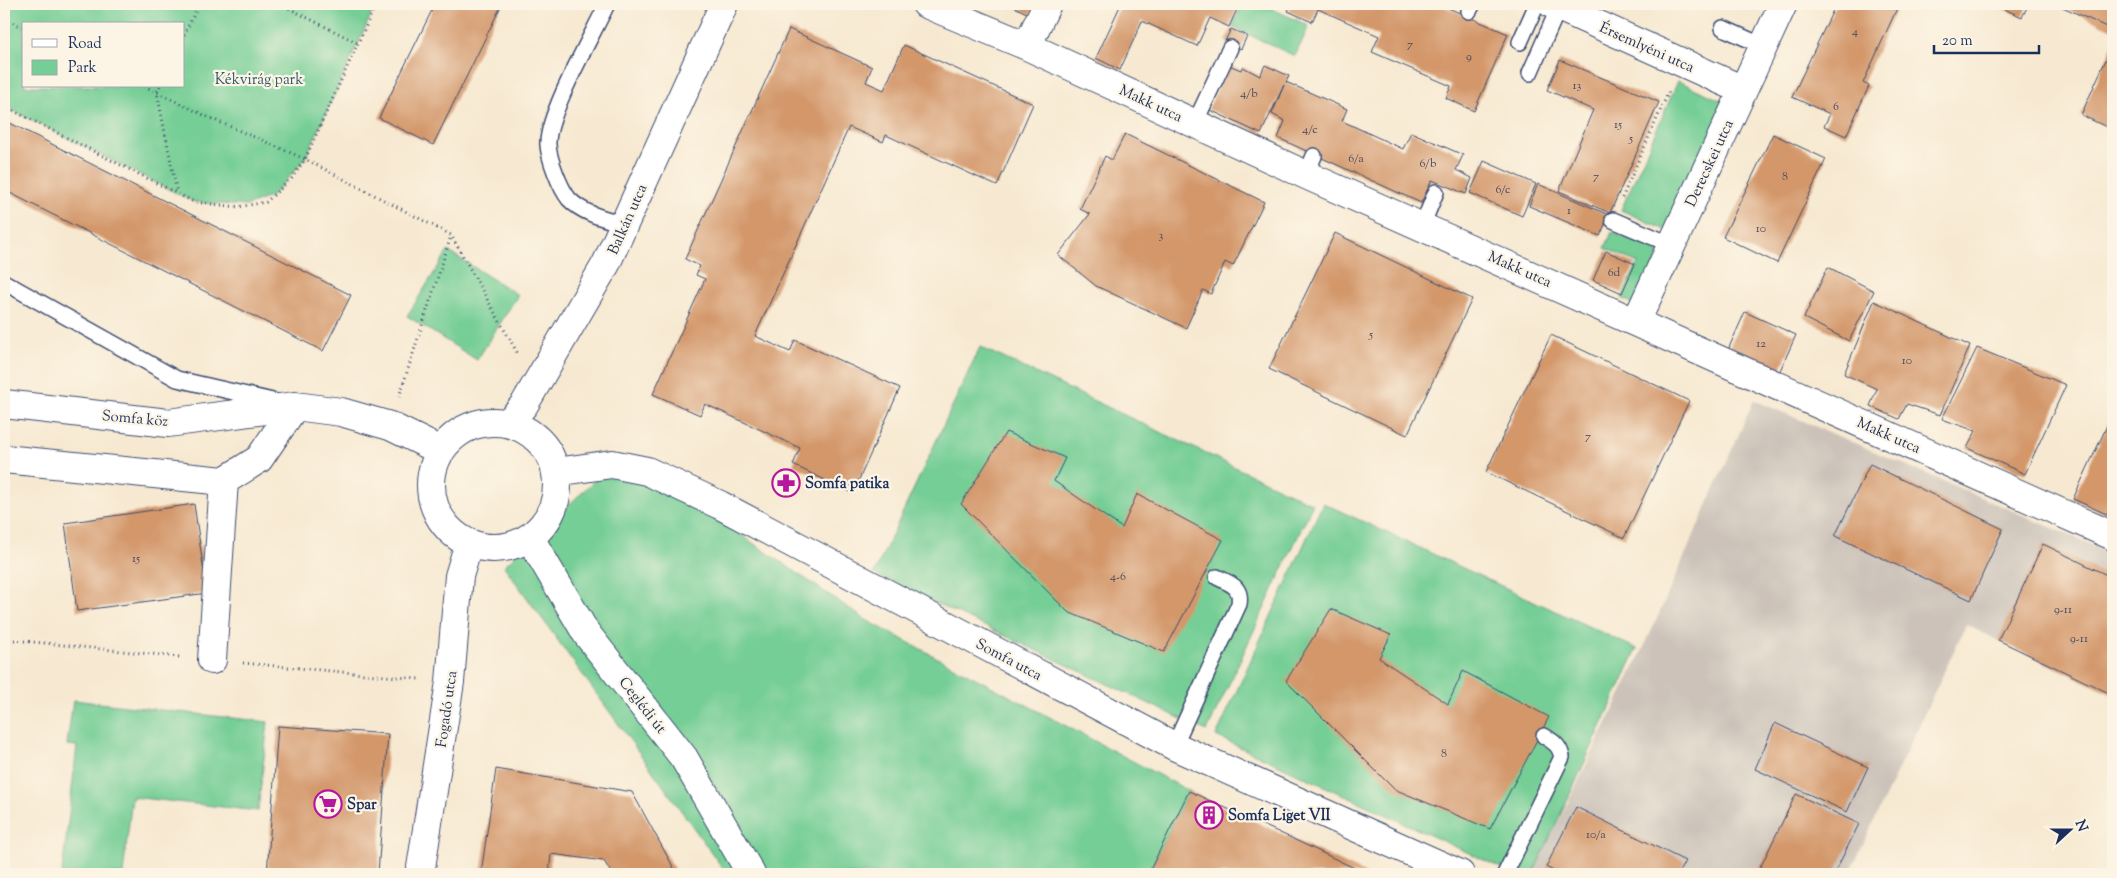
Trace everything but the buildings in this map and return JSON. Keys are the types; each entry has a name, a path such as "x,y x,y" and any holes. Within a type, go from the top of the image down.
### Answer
{"street":[{"name":"Balkán utca","path":"508,423 524,405 606,264 724,4"},
{"name":"Makk utca","path":"926,4 1027,46 1195,123 1310,165 1422,226 2113,536"},
{"path":"1027,46 1047,4"},
{"name":"Derecskei utca","path":"1636,322 1783,4"},
{"name":"Érsemlyéni utca","path":"1568,8 1743,90"},
{"name":"Somfa köz","path":"4,404 168,423 296,406 341,412 390,426 441,451"},
{"path":"4,459 224,481 260,459 296,406"},
{"path":"489,422 508,423 525,430 540,441 550,455 556,472 558,491 553,509 544,526 530,538 514,546 495,549 460,539 444,526 435,508 430,489 433,469 441,451 453,437 470,426 489,422"},
{"name":"Somfa utca","path":"556,472 612,464 647,471 720,505 1174,746 1460,874"},
{"path":"212,660 224,481"},
{"name":"Ceglédi út","path":"530,538 586,633 684,758 751,874"},
{"name":"Fogadó utca","path":"420,874 450,682 459,576 469,543"}],"lane":[{"path":"607,4 556,111 548,145 558,179 569,198 598,217 624,224"},
{"path":"1520,42 1568,8"},
{"path":"1530,73 1568,8"},
{"path":"1723,28 1763,46"},
{"path":"1195,123 1230,48"},
{"path":"1422,226 1436,192"},
{"path":"1613,220 1672,245"},
{"path":"4,282 177,379 296,406"},
{"path":"1174,746 1239,604 1240,595 1238,590 1217,577"},
{"path":"1505,874 1562,757 1560,749 1554,742 1544,736"}],"path":[{"path":"185,33 198,4"},
{"path":"280,4 358,43"},
{"path":"4,106 194,202 238,207 266,202 292,178 305,159 376,4"},
{"path":"4,18 22,27"},
{"path":"148,88 210,118 305,159 451,235 520,357 543,370"},
{"path":"159,88 157,92 177,193"},
{"path":"1613,220 1664,100"},
{"path":"390,426 451,235"}],"shaded area":[{"path":"1754,400 2113,554 2113,695 1966,625 1849,874 1533,874 1646,643"}],"green space":[{"name":"Kékvirág park","path":"4,4 376,4 305,159 272,196 246,206 194,202 4,106"},
{"path":"1242,4 1262,4 1309,26 1295,56 1232,27"},
{"path":"1678,81 1727,103 1670,232 1621,210"},
{"path":"1612,232 1660,252 1637,306 1622,298 1638,263 1605,248"},
{"path":"448,251 518,295 477,360 407,316"},
{"path":"980,347 1313,504 1207,731 874,574"},
{"path":"612,464 647,471 866,620 1189,791 1148,874 727,874 504,566"},
{"path":"1323,503 1637,649 1533,874 1514,874 1216,736"},
{"path":"73,700 268,722 258,811 132,797 123,874 62,874 77,746 67,745"}],"place":[{"name":"Somfa patika","path":"786,483"},
{"name":"Spar","path":"328,804"},
{"name":"Somfa Liget VII","path":"1209,815"}]}
